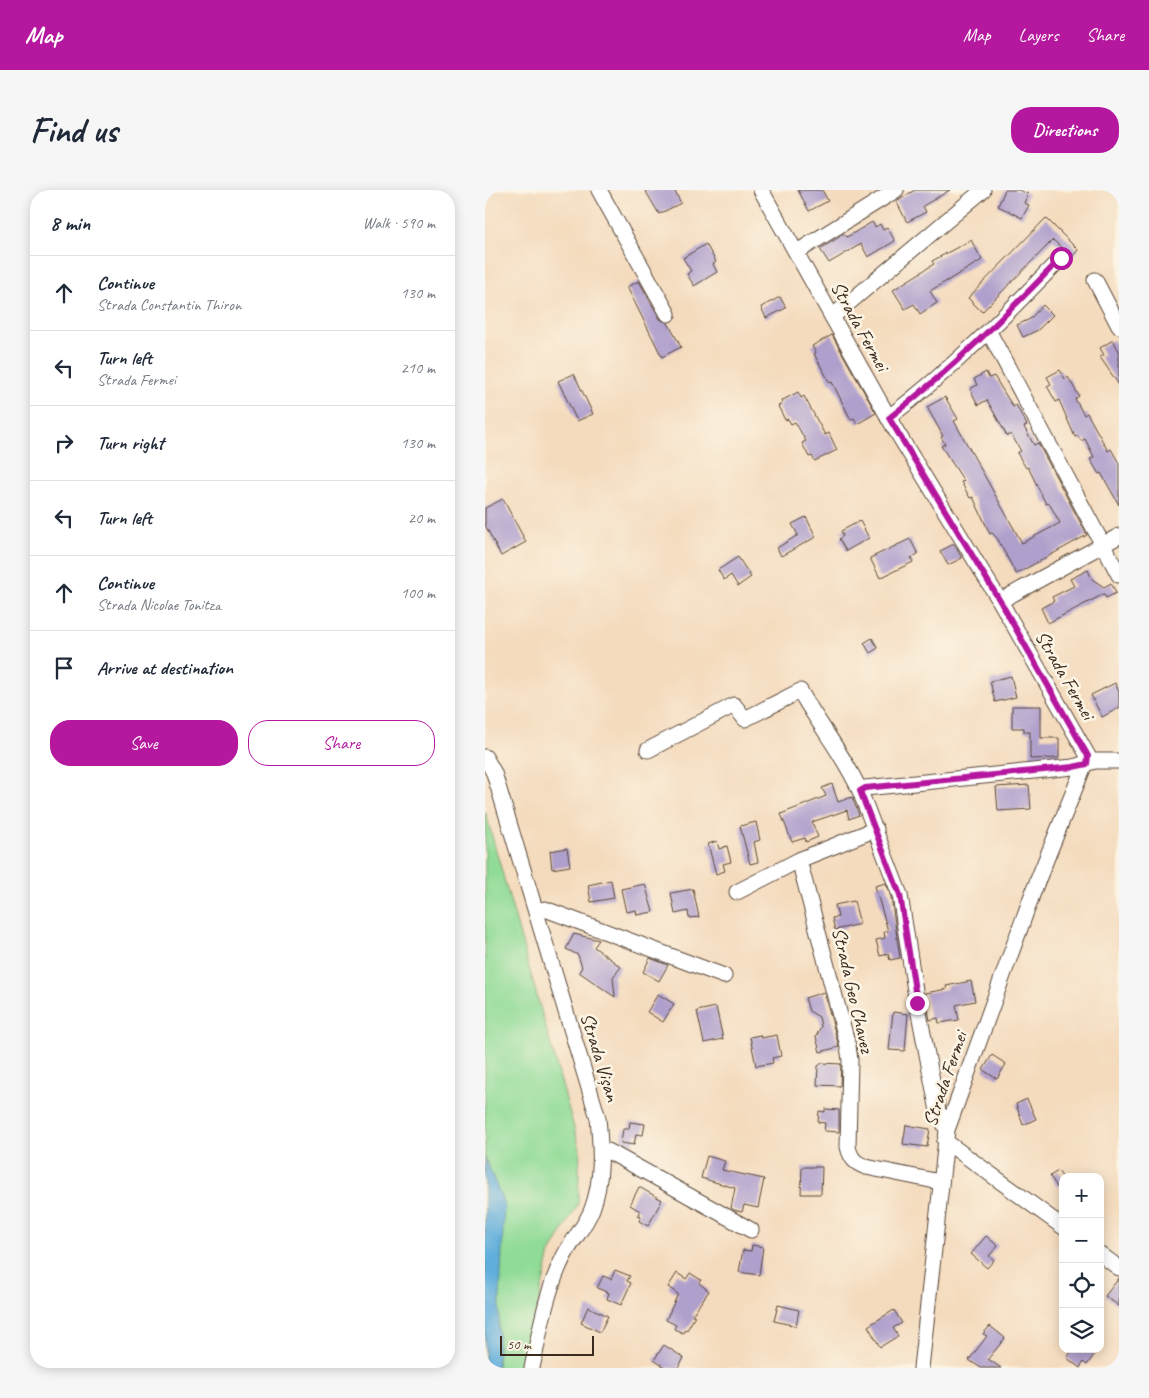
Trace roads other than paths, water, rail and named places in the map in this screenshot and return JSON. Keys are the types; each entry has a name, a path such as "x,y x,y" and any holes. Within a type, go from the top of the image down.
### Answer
{"street":[{"path":"599,190 668,314"},
{"name":"Strada Fermei","path":"761,190 889,418 1000,601 1088,756 1087,764 1035,887 946,1136 921,1368"},
{"path":"797,252 896,190"},
{"path":"832,317 983,190"},
{"path":"889,418 930,386 989,332 1061,258"},
{"path":"1095,280 1119,326"},
{"path":"989,332 1119,574"},
{"path":"1000,601 1119,536"},
{"path":"648,750 734,705 745,719 800,691 820,726 850,767 876,829 900,895 917,1003 939,1111 946,1136 1059,1224"},
{"name":"Strada Vișan","path":"485,756 494,773 599,1118 601,1151 599,1182 592,1210 563,1258 541,1323 532,1368"},
{"path":"860,791 865,788 1073,767 1095,761 1119,761"},
{"path":"737,892 799,860 876,829"},
{"name":"Strada Geo Chavez","path":"799,860 848,1046 850,1060 848,1147 850,1157 855,1163 866,1167 940,1182"},
{"path":"535,911 545,909 724,976"},
{"path":"601,1151 608,1151 751,1230"},
{"path":"1104,1257 1119,1268"}],"water":[{"path":"485,1158 504,1204 497,1368 485,1368"}]}
